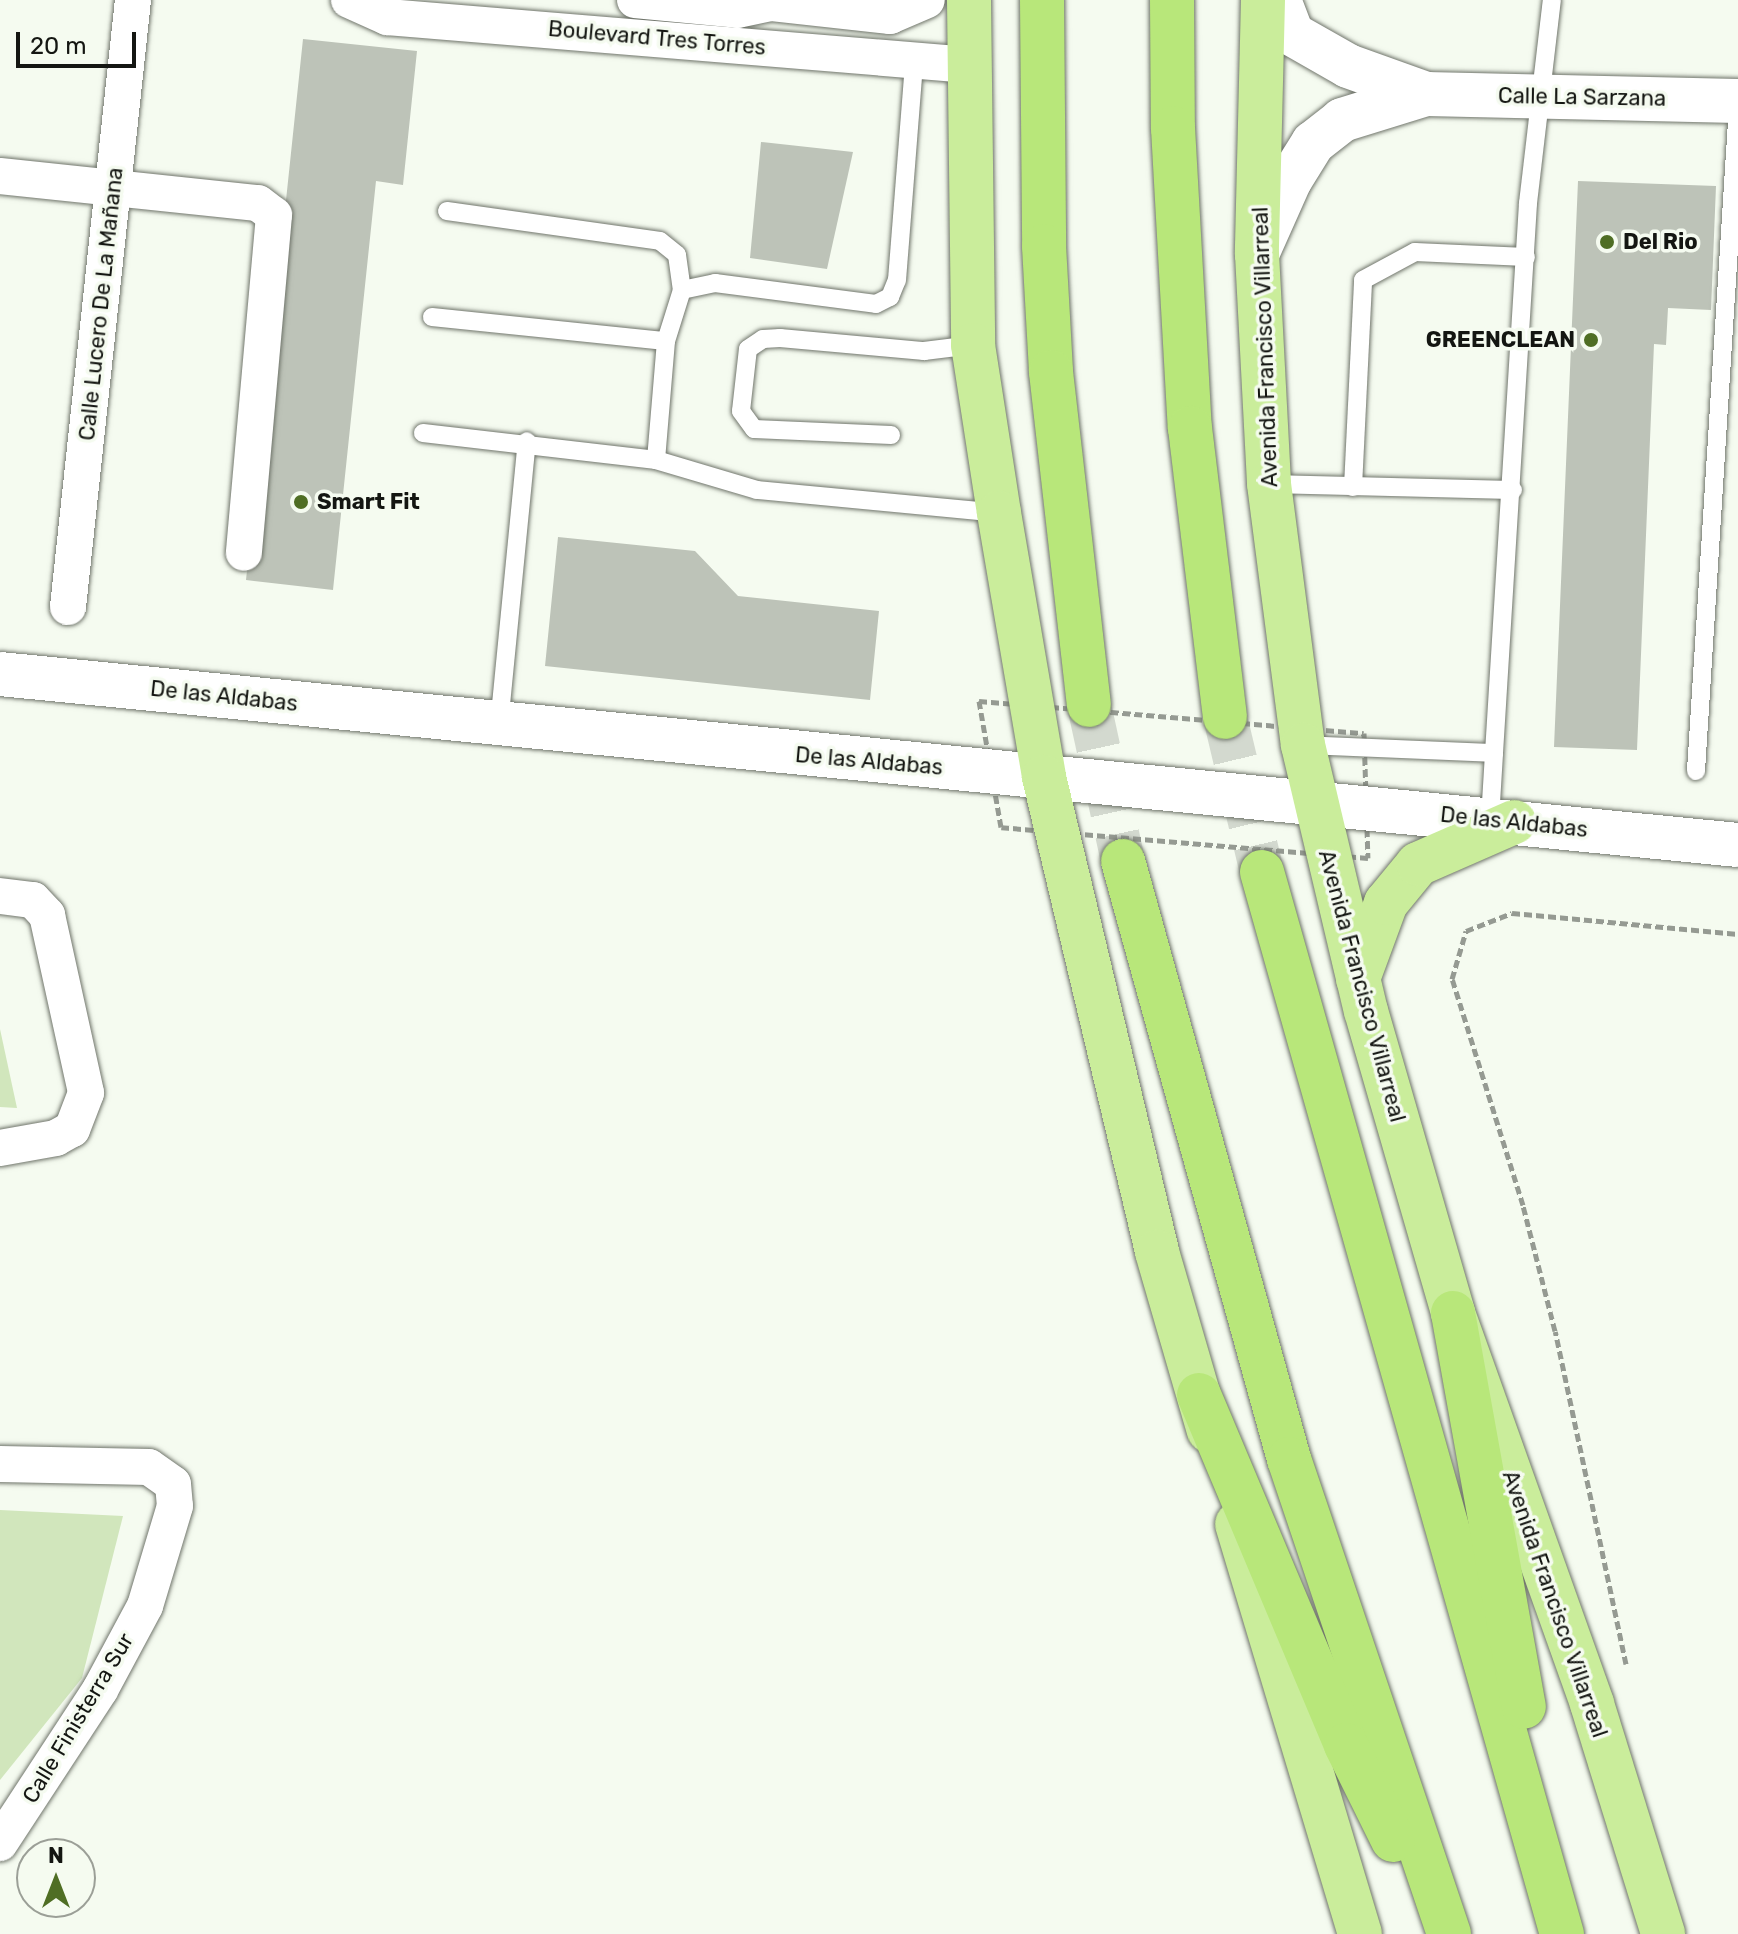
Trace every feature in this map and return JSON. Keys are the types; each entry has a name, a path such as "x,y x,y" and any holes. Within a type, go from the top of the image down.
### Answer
{"highway":[{"path":"1042,0 1051,372 1089,705"},
{"path":"1172,0 1173,128 1190,428 1225,717"},
{"path":"1123,861 1289,1459 1449,1934"},
{"path":"1262,872 1563,1934"},
{"path":"1453,1313 1563,1934"},
{"path":"1199,1395 1346,1745 1440,1934"}],"main road":[{"path":"969,0 973,345 1044,777 1157,1252 1360,1934"},
{"name":"Avenida Francisco Villarreal","path":"1263,0 1257,254 1269,484 1302,736 1315,801 1348,857 1358,979 1453,1313 1592,1704 1663,1934"},
{"path":"1358,979 1386,903 1418,864 1502,821"}],"street":[{"name":"Calle Lucero De La Mañana","path":"68,607 133,0"},
{"name":"Boulevard Tres Torres","path":"349,0 387,17 736,27 914,63 969,65"},
{"path":"635,0 736,27 772,3 890,16 927,0"},
{"name":"Calle La Sarzana","path":"1279,0 1292,34 1348,66 1426,94"},
{"name":"Calle La Sarzana","path":"1257,254 1290,180 1313,143 1342,120 1426,94 1738,104"},
{"path":"0,176 258,203 274,215 244,553"},
{"name":"De las Aldabas","path":"0,674 499,727 1315,801 1738,845"},
{"path":"0,896 33,900 47,915 85,1073 79,1120 56,1138 0,1148"},
{"name":"Calle Finisterra Sur","path":"0,1464 149,1467 173,1484 175,1506 145,1606 100,1690 0,1843"}],"lane":[{"path":"1502,821 1494,753 1537,96 1552,0"},
{"path":"682,290 715,283 876,304 890,297 897,280 914,63"},
{"path":"1696,771 1738,104"},
{"path":"447,211 660,241 677,255 682,290 666,341 656,460"},
{"path":"1353,487 1363,280 1415,252 1526,257"},
{"path":"432,317 666,341"},
{"path":"891,435 754,429 741,411 748,349 780,338 924,351 973,345"},
{"path":"423,433 527,441 656,460 757,490 999,513"},
{"path":"499,727 527,441"},
{"path":"1269,484 1513,490"},
{"path":"1302,736 1494,753"}],"path":[{"path":"979,701 1302,736 1364,733"},
{"path":"1001,827 1348,857"},
{"path":"1626,1666 1555,1331 1523,1205 1452,979 1466,931 1512,913 1738,934"}],"green space":[{"path":"0,1029 17,1108 0,1107"},
{"path":"0,1510 123,1516 82,1678 0,1780"}],"building":[{"path":"303,39 417,51 403,185 376,181 333,590 246,580"},
{"path":"761,142 853,152 827,269 750,258"},
{"path":"1578,181 1716,186 1711,310 1668,308 1666,345 1654,344 1637,750 1554,747"},
{"path":"558,537 695,551 738,596 879,611 870,700 545,666"}],"tunnel":[{"path":"1089,705 1123,861"},
{"path":"1225,717 1262,872"}],"place":[{"name":"Del Rio","path":"1607,242"},
{"name":"GREENCLEAN","path":"1591,340"},
{"name":"Smart Fit","path":"301,502"}]}
